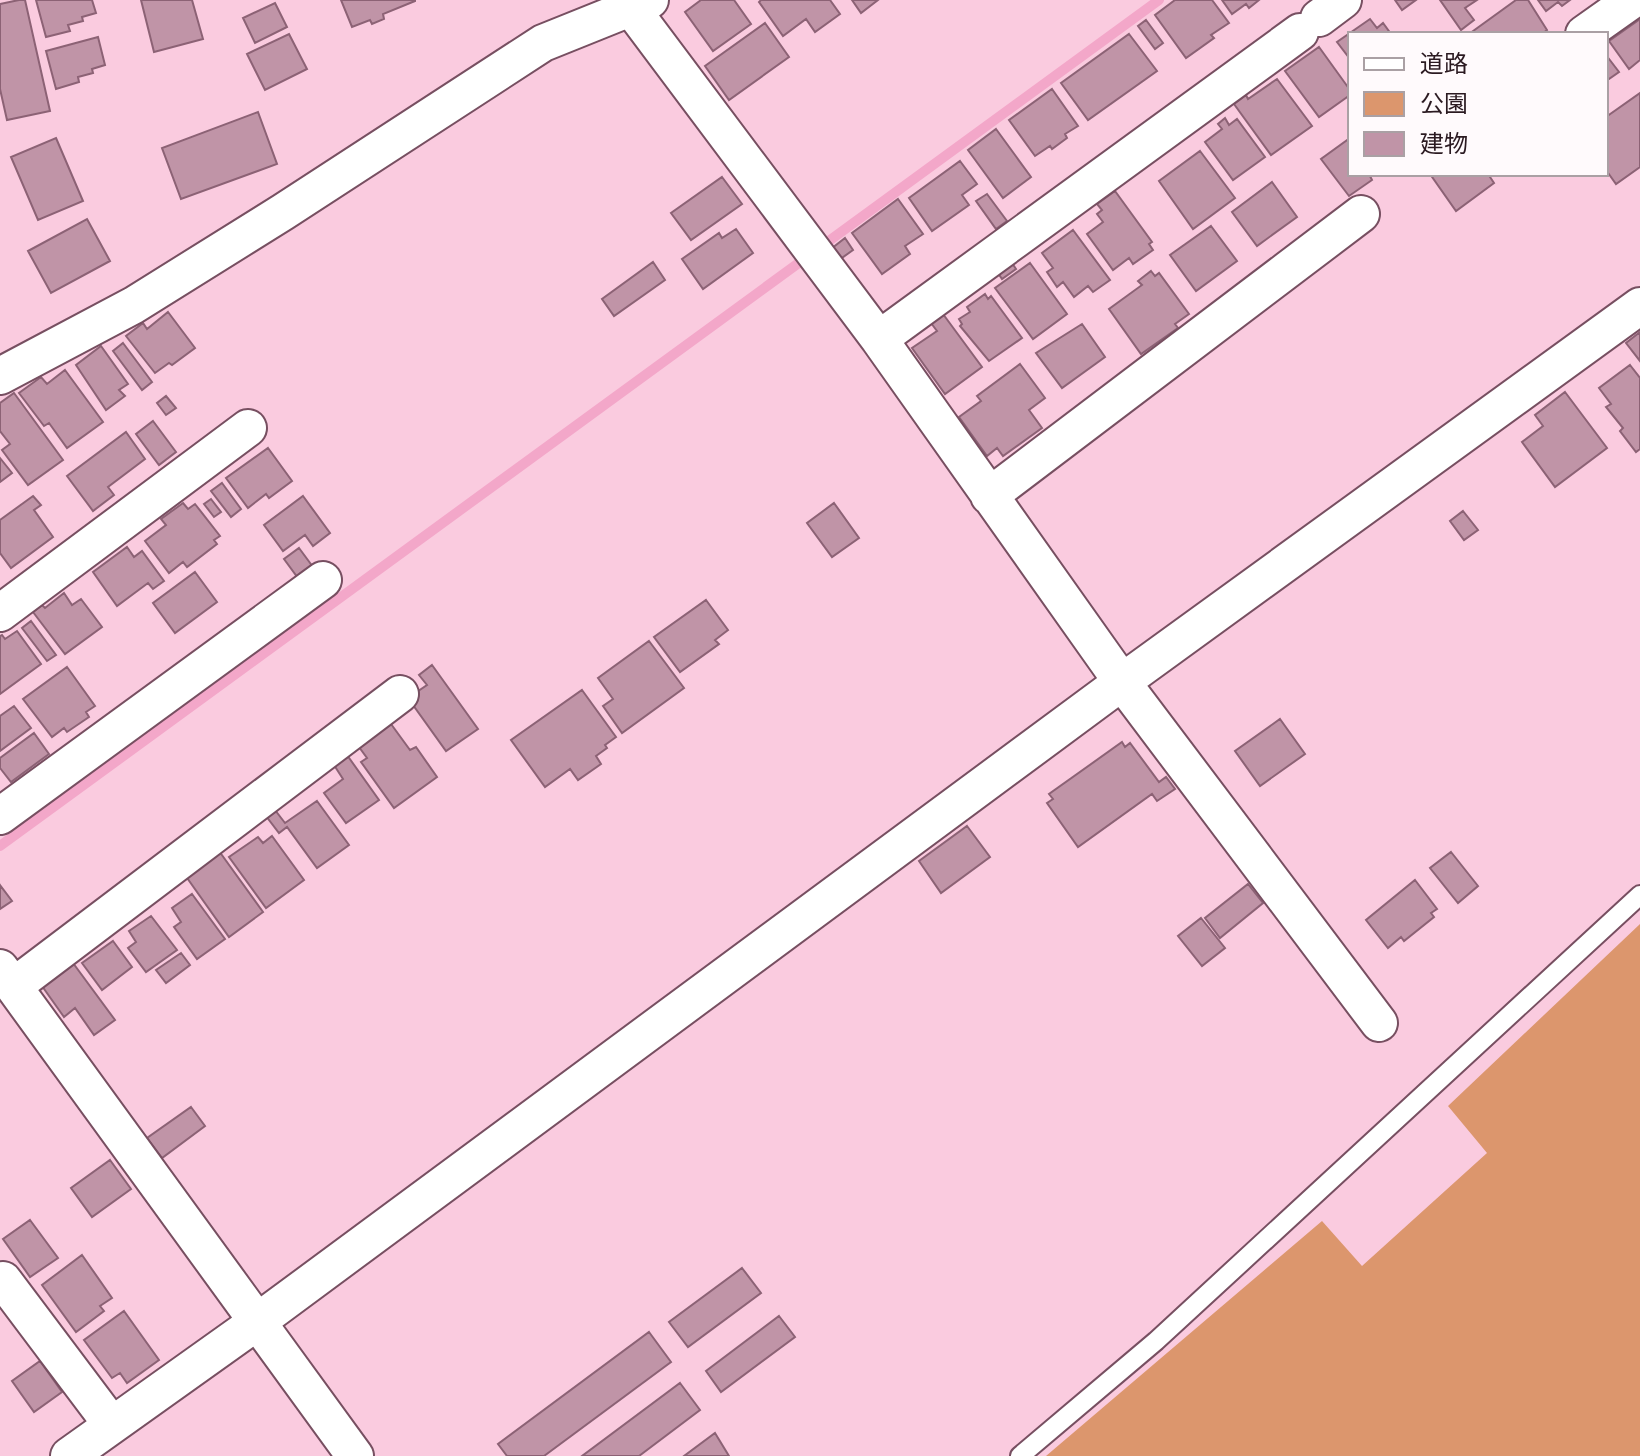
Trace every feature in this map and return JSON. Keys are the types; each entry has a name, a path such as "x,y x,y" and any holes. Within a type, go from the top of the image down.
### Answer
{"street":[{"path":"1587,32 1632,0"},
{"path":"0,376 146,297 543,43 635,3 879,339 1122,682 1379,1023"},
{"path":"879,339 1321,17"},
{"path":"989,496 1361,214"},
{"path":"69,1456 257,1322 1122,682 1640,306"},
{"path":"0,613 248,428"},
{"path":"0,816 323,580"},
{"path":"355,1456 7,977 400,694"},
{"path":"3,1280 112,1425"}],"lane":[{"path":"1020,1456 1156,1341 1640,895"}],"green space":[{"path":"1640,924 1640,1456 1046,1456 1322,1221 1362,1266 1487,1153 1448,1106"}],"building":[{"path":"25,0 50,111 7,120 0,89 0,4"},
{"path":"36,0 92,0 96,13 68,25 70,31 46,37"},
{"path":"141,0 192,0 203,39 154,52"},
{"path":"341,0 415,1 383,14 384,19 372,24 370,20 352,27"},
{"path":"701,0 734,0 751,24 713,51 685,12"},
{"path":"830,0 840,14 815,32 806,19 783,36 759,2"},
{"path":"852,0 878,0 861,13"},
{"path":"1175,0 1212,0 1229,23 1186,58 1155,15"},
{"path":"1222,0 1259,0 1249,8 1246,4 1232,14"},
{"path":"1395,0 1416,0 1402,10"},
{"path":"1440,0 1477,0 1465,8 1474,20 1461,30"},
{"path":"1516,0 1528,0 1547,30 1544,32 1472,32"},
{"path":"1538,0 1570,0 1562,6 1558,2 1546,11"},
{"path":"275,3 287,27 255,43 243,18"},
{"path":"1370,19 1377,28 1383,23 1390,32 1351,32"},
{"path":"1640,19 1640,60 1629,69 1609,41"},
{"path":"1146,20 1163,43 1155,49 1138,26"},
{"path":"765,23 789,57 729,100 705,66"},
{"path":"289,34 307,69 265,90 247,54"},
{"path":"1129,34 1157,71 1088,120 1061,83"},
{"path":"1348,34 1348,56 1337,42"},
{"path":"98,37 105,65 92,69 93,73 78,77 79,82 56,89 46,51"},
{"path":"1319,47 1348,87 1348,96 1319,117 1285,71"},
{"path":"1608,58 1619,72 1608,80"},
{"path":"1277,79 1312,126 1271,155 1234,104 1246,95 1248,99"},
{"path":"1052,89 1078,126 1065,134 1067,138 1052,149 1050,146 1035,156 1009,120"},
{"path":"1640,93 1640,167 1616,184 1608,173 1608,116"},
{"path":"258,112 277,164 181,199 162,148"},
{"path":"1225,118 1229,125 1237,119 1265,157 1233,180 1205,142 1222,129 1218,124"},
{"path":"996,129 1031,177 1003,198 968,150"},
{"path":"56,138 83,201 38,220 11,157"},
{"path":"1348,139 1348,176 1370,176 1372,180 1349,196 1321,159"},
{"path":"1200,151 1235,198 1193,229 1159,181"},
{"path":"960,161 977,184 962,195 969,205 932,231 909,198"},
{"path":"1431,176 1489,176 1494,183 1456,211"},
{"path":"722,177 742,204 691,240 671,213"},
{"path":"1272,182 1297,217 1257,246 1232,212"},
{"path":"1115,191 1152,242 1149,244 1153,250 1133,264 1129,258 1113,270 1087,234 1103,222 1097,214 1102,210 1097,204"},
{"path":"987,194 1007,221 996,229 976,201"},
{"path":"898,199 923,234 905,246 910,254 882,274 852,233"},
{"path":"87,219 110,261 51,293 28,251"},
{"path":"1211,226 1237,261 1196,291 1170,255"},
{"path":"736,229 753,253 703,289 682,259 719,233 722,238"},
{"path":"1073,230 1110,280 1093,292 1088,286 1074,297 1063,282 1057,287 1047,272 1053,268 1042,253"},
{"path":"845,238 853,250 839,260 831,249"},
{"path":"653,262 665,280 614,316 602,299"},
{"path":"1012,263 1016,269 1002,279 998,273"},
{"path":"1030,263 1067,314 1033,339 995,288"},
{"path":"1151,271 1155,276 1159,273 1189,314 1175,324 1178,328 1141,354 1109,309 1142,285 1138,281"},
{"path":"985,294 988,299 991,296 1022,338 989,361 960,326 959,319 970,312 967,307"},
{"path":"168,312 195,348 155,373 126,336 143,323 147,329"},
{"path":"943,314 982,367 945,394 912,348 937,331 931,323"},
{"path":"1082,324 1105,357 1062,388 1036,353"},
{"path":"1640,332 1640,361 1626,343"},
{"path":"123,343 152,382 142,390 113,351"},
{"path":"101,346 128,384 119,390 125,396 106,410 76,365"},
{"path":"1020,364 1045,398 1029,410 1042,428 1003,456 997,448 987,456 959,417 981,401 977,396"},
{"path":"1630,365 1640,378 1640,449 1636,452 1620,431 1623,428 1606,407 1611,404 1599,388"},
{"path":"65,370 103,422 67,448 49,423 44,426 19,393 41,377 47,384"},
{"path":"1565,392 1607,448 1555,487 1522,442 1543,426 1535,415"},
{"path":"14,393 63,460 28,485 2,450 10,444 0,431 0,403"},
{"path":"166,396 176,408 166,415 157,403"},
{"path":"153,421 176,452 159,465 136,434"},
{"path":"126,432 145,459 108,487 114,495 93,511 67,476"},
{"path":"268,448 292,481 269,498 266,494 248,508 226,478"},
{"path":"0,458 12,473 0,482"},
{"path":"222,483 241,509 231,517 211,491"},
{"path":"33,496 41,505 34,510 53,537 11,568 0,553 0,520"},
{"path":"303,496 330,533 313,546 305,535 283,551 264,525"},
{"path":"211,499 221,512 214,517 204,504"},
{"path":"183,503 188,509 195,504 220,536 214,540 217,544 187,567 183,562 169,573 145,541 166,525 161,519"},
{"path":"834,503 859,538 832,557 807,523"},
{"path":"1463,511 1478,530 1464,540 1450,521"},
{"path":"127,547 134,557 142,551 164,581 153,589 148,583 117,606 93,572"},
{"path":"299,548 313,567 298,578 284,559"},
{"path":"195,572 217,602 175,633 153,603"},
{"path":"64,593 72,605 81,599 102,627 65,654 33,612 42,605 45,608"},
{"path":"706,600 728,630 715,640 719,644 680,672 654,637"},
{"path":"31,621 56,655 47,661 22,628"},
{"path":"17,631 41,664 0,694 0,636 5,639"},
{"path":"649,641 684,688 622,733 603,706 613,699 598,678"},
{"path":"432,665 478,729 446,751 408,698 427,685 419,675"},
{"path":"67,667 95,706 86,712 89,717 67,732 64,728 52,737 23,699"},
{"path":"582,690 616,737 596,756 601,764 578,780 570,769 545,787 511,740"},
{"path":"14,706 31,728 0,751 0,716"},
{"path":"1280,719 1305,754 1260,786 1235,751"},
{"path":"391,724 410,750 416,747 437,777 394,808 361,762 367,758 359,747"},
{"path":"34,733 49,754 11,782 0,768 0,758"},
{"path":"1122,742 1125,747 1130,743 1159,782 1166,777 1175,789 1157,801 1152,794 1078,847 1047,803 1053,799 1049,794"},
{"path":"347,755 379,800 346,823 324,793 343,779 334,765"},
{"path":"317,801 349,845 317,868 287,827 279,833 266,816 275,810 285,823"},
{"path":"967,826 990,857 941,893 919,861"},
{"path":"272,836 304,880 266,908 229,857 258,837 263,843"},
{"path":"219,851 263,912 229,937 185,875"},
{"path":"1451,852 1478,886 1458,903 1430,868"},
{"path":"1415,880 1437,909 1431,913 1434,917 1404,941 1401,937 1388,948 1366,920"},
{"path":"1248,884 1263,903 1220,938 1205,918"},
{"path":"0,885 12,901 0,909"},
{"path":"192,894 225,939 197,959 174,927 181,922 172,908"},
{"path":"151,916 177,950 146,972 128,948 136,942 129,931"},
{"path":"1201,918 1225,948 1202,966 1178,936"},
{"path":"113,941 132,967 102,990 82,963"},
{"path":"181,953 190,965 166,983 156,970"},
{"path":"73,963 115,1020 94,1035 75,1008 64,1017 42,986"},
{"path":"191,1107 205,1126 162,1158 147,1138"},
{"path":"110,1160 131,1189 92,1217 71,1188"},
{"path":"30,1220 58,1258 30,1277 3,1239"},
{"path":"82,1255 112,1298 100,1306 104,1311 76,1332 42,1285"},
{"path":"742,1268 761,1293 688,1347 669,1322"},
{"path":"124,1311 159,1360 127,1383 120,1373 112,1378 84,1340"},
{"path":"779,1316 795,1337 721,1392 706,1371"},
{"path":"649,1332 671,1362 544,1456 507,1456 498,1444"},
{"path":"40,1361 62,1392 34,1412 12,1381"},
{"path":"680,1383 700,1410 639,1456 582,1456"},
{"path":"715,1433 729,1456 684,1456"}],"waterway":[{"path":"0,846 1159,0"}]}
